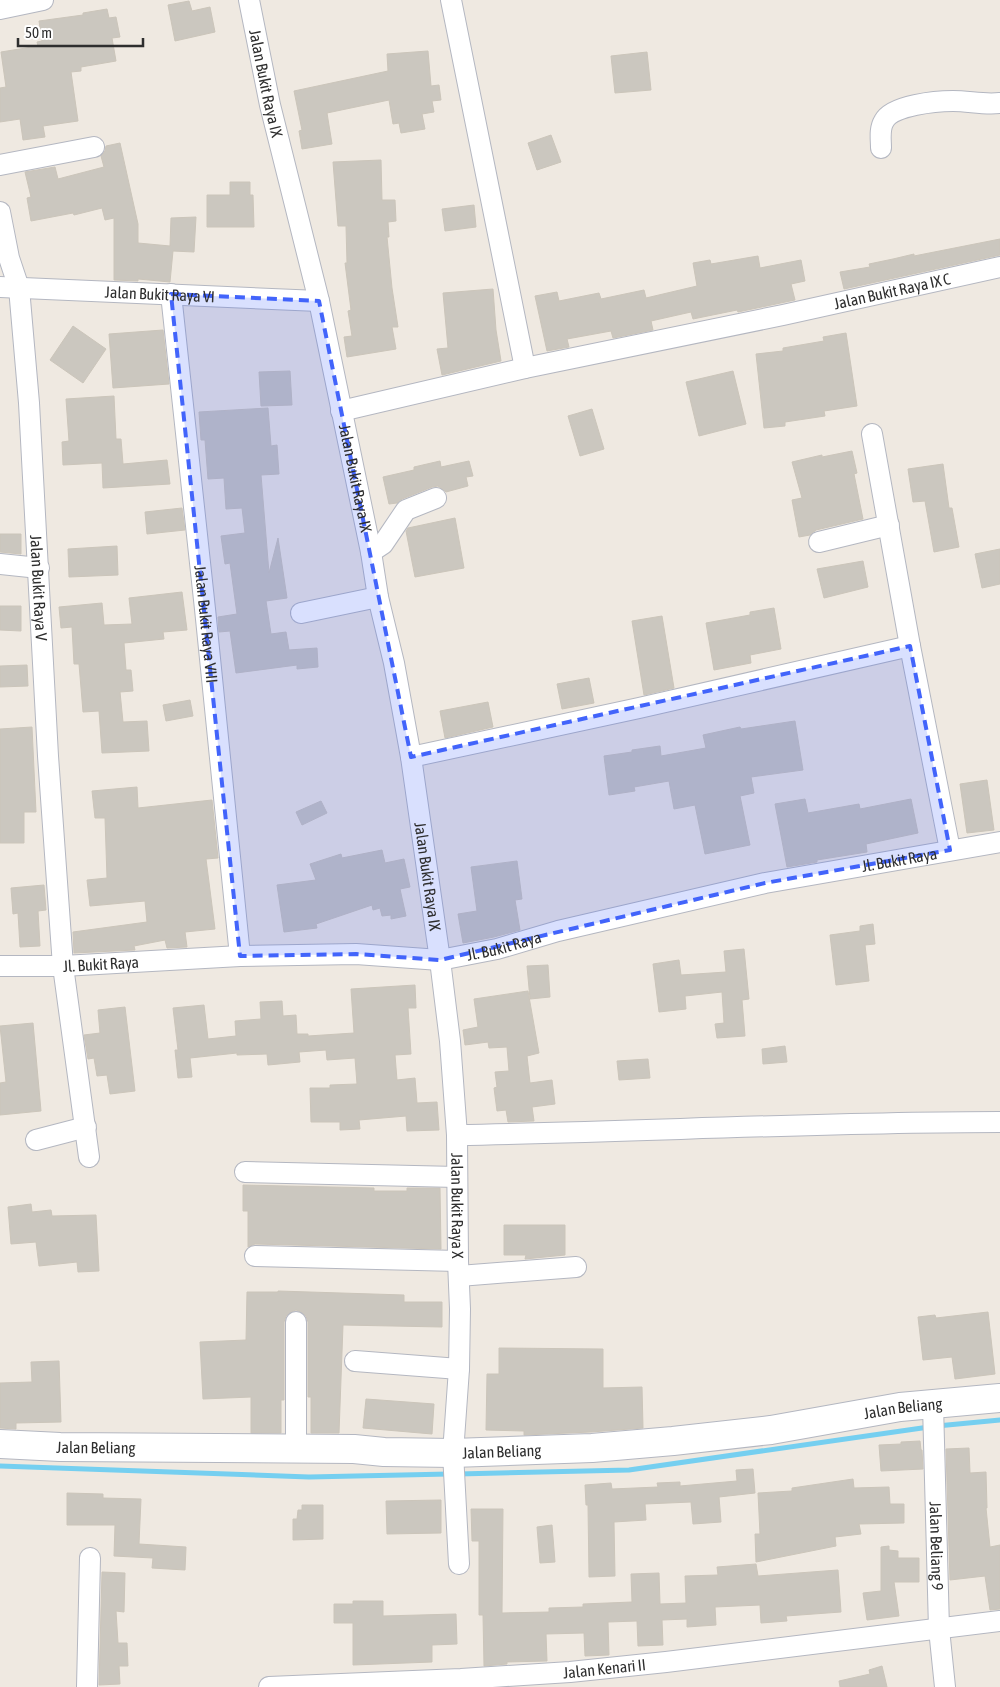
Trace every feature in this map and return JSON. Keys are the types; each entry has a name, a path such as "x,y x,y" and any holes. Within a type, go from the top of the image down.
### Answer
{"street":[{"name":"Jalan Bukit Raya IX","path":"249,0 270,105 319,301 371,552 378,597 394,663 411,757 440,960"},
{"path":"451,0 526,368"},
{"path":"0,9 30,1"},
{"path":"881,148 883,122 888,116 898,110 954,101 982,104 1000,103"},
{"path":"0,165 94,147"},
{"name":"Jalan Bukit Raya V","path":"0,212 9,258 10,288 29,403 48,756 63,966 86,1127 88,1157"},
{"name":"Jalan Bukit Raya IX C","path":"342,411 526,368 783,315 1000,267"},
{"name":"Jalan Bukit Raya VI","path":"10,288 319,301"},
{"name":"Jalan Bukit Raya VIII","path":"171,294 240,956"},
{"path":"872,434 910,646 950,850"},
{"path":"371,552 383,544 406,510 436,498"},
{"path":"819,542 889,526"},
{"path":"0,564 39,568"},
{"path":"301,612 378,597"},
{"path":"411,757 639,708 910,646"},
{"name":"Jl. Bukit Raya","path":"0,966 63,966 240,956 356,954 440,960 497,949 558,931 765,883 1000,842"},
{"name":"Jalan Bukit Raya X","path":"440,960 450,1041 457,1135 460,1309 453,1453 459,1564"},
{"path":"457,1135 580,1133 701,1127 1000,1122"},
{"path":"36,1140 86,1127"},
{"path":"245,1172 457,1177"},
{"path":"255,1256 458,1269 576,1266"},
{"path":"296,1322 296,1450"},
{"path":"355,1361 458,1369"},
{"name":"Jalan Beliang","path":"0,1444 60,1447 453,1453 592,1448 771,1430 900,1407 1000,1398"},
{"name":"Jalan Beliang 9","path":"933,1404 939,1629 945,1687"},
{"path":"87,1687 90,1558"},
{"name":"Jalan Kenari II","path":"269,1687 461,1679 570,1672 1000,1621"}],"highlighted area":[{"path":"171,294 319,301 411,757 910,646 950,850 765,883 440,960 356,954 240,956"}],"building":[{"path":"189,1 192,11 210,7 215,32 175,41 168,5"},
{"path":"107,9 109,18 116,17 120,37 112,38 116,61 81,67 81,71 71,72 78,121 43,126 45,137 23,140 20,119 0,122 0,88 6,87 1,52 38,46 37,42 42,41 39,21 83,15 83,13"},
{"path":"428,51 431,86 439,85 441,100 432,101 434,112 422,114 425,129 401,133 399,123 393,124 389,100 327,113 332,144 302,149 299,131 302,130 294,91 388,71 387,54"},
{"path":"647,52 651,90 615,93 611,56"},
{"path":"551,135 561,162 537,170 528,143"},
{"path":"120,143 138,224 138,243 170,246 171,218 196,217 194,252 173,251 170,282 138,279 138,281 114,280 114,218 105,220 102,208 74,215 73,213 31,221 27,198 31,197 25,172 55,167 58,179 104,167 101,156 106,146"},
{"path":"381,160 382,200 395,200 396,221 388,222 389,237 387,237 398,327 392,327 396,349 347,357 344,337 352,336 348,311 351,310 345,263 347,263 346,226 338,226 333,162"},
{"path":"230,182 250,182 250,195 253,195 254,227 207,227 207,195 230,195"},
{"path":"474,205 476,227 445,231 442,209"},
{"path":"1000,239 1000,255 844,289 840,272 870,267 869,264 914,254 914,256"},
{"path":"758,256 760,268 801,260 805,281 791,284 795,300 693,319 691,312 651,321 653,330 613,338 611,331 567,339 569,347 547,351 535,296 557,292 559,301 599,293 601,299 644,290 646,298 697,286 693,263 710,260 711,264"},
{"path":"493,289 496,330 501,361 442,375 437,349 448,348 443,293"},
{"path":"73,326 106,349 83,383 50,360"},
{"path":"163,330 169,384 113,388 109,334"},
{"path":"846,333 857,406 824,411 825,416 785,422 785,426 764,428 756,354 783,351 783,348 824,341 823,337"},
{"path":"290,371 292,405 261,406 259,372"},
{"path":"733,371 746,424 699,436 686,382"},
{"path":"114,396 116,439 121,439 123,464 167,460 170,484 103,488 102,463 63,465 62,442 69,441 66,399"},
{"path":"268,408 271,446 277,445 279,474 261,475 269,573 278,538 287,598 266,601 271,634 286,632 289,650 317,648 318,667 297,669 297,665 236,673 230,631 219,632 218,617 237,614 230,563 225,564 221,536 245,533 242,508 226,509 224,478 208,479 205,440 201,440 199,412"},
{"path":"592,409 604,449 580,456 568,416"},
{"path":"852,451 857,473 854,474 863,519 816,530 810,535 799,537 792,500 802,498 792,462"},
{"path":"440,461 441,467 469,461 473,476 466,477 468,486 446,492 438,486 432,487 402,499 397,503 389,504 383,477 414,470 414,467"},
{"path":"943,464 949,508 952,508 959,547 934,552 925,501 913,502 908,469"},
{"path":"182,508 185,530 147,534 145,512"},
{"path":"455,518 464,568 415,577 406,531 408,528"},
{"path":"0,534 21,534 21,554 0,552"},
{"path":"117,546 118,575 69,577 68,549"},
{"path":"1000,549 1000,584 982,588 975,554"},
{"path":"863,561 868,587 824,598 817,569"},
{"path":"182,592 187,630 163,632 164,639 124,643 126,670 131,670 133,691 120,692 123,722 147,721 149,751 102,753 99,711 83,712 79,664 74,664 72,627 61,628 59,607 102,603 104,625 132,624 129,598"},
{"path":"0,606 21,606 21,631 0,630"},
{"path":"774,608 781,649 750,655 751,663 714,670 706,623 750,615 750,612"},
{"path":"662,616 674,688 644,695 632,621"},
{"path":"27,665 28,686 0,687 0,666"},
{"path":"589,678 594,703 562,709 557,684"},
{"path":"190,700 193,716 166,721 163,705"},
{"path":"488,702 493,727 445,738 440,711"},
{"path":"795,721 803,770 751,777 754,793 740,796 750,845 705,854 695,805 674,809 669,781 634,787 635,791 609,795 604,756 660,746 661,756 706,748 703,735 740,727 741,729"},
{"path":"32,727 36,812 24,812 24,843 0,843 0,729"},
{"path":"987,780 994,830 967,833 960,784"},
{"path":"137,787 138,808 212,800 218,858 206,859 215,929 185,932 187,947 167,948 165,940 134,946 135,950 74,953 73,932 147,922 145,901 90,906 87,880 107,878 105,818 95,818 92,791"},
{"path":"805,799 808,813 859,804 860,809 911,799 918,833 866,844 867,852 787,867 775,804"},
{"path":"321,801 327,813 302,825 296,812"},
{"path":"382,850 385,863 404,859 410,887 400,889 406,916 391,919 391,915 382,916 380,908 373,910 372,905 316,924 317,928 284,932 277,885 316,880 310,864 341,854 342,858"},
{"path":"517,861 522,899 515,900 520,930 463,943 458,914 477,911 471,867"},
{"path":"44,885 46,910 38,911 40,946 20,947 18,913 13,914 11,888"},
{"path":"873,924 875,944 865,945 869,981 836,985 830,935 860,931 860,926"},
{"path":"744,949 749,999 742,1000 745,1036 717,1038 715,1024 724,1023 722,992 685,996 686,1009 659,1012 653,964 679,960 681,975 726,972 724,951"},
{"path":"548,965 550,997 530,999 527,966"},
{"path":"415,985 416,1008 408,1008 411,1054 395,1055 397,1080 415,1078 417,1103 437,1102 439,1130 407,1131 406,1116 359,1120 360,1129 340,1130 340,1122 311,1122 310,1088 330,1088 330,1085 357,1084 355,1058 327,1060 326,1050 299,1052 300,1062 268,1065 267,1054 237,1055 237,1053 190,1058 192,1077 178,1078 175,1050 178,1050 173,1008 204,1005 208,1039 236,1036 235,1021 261,1019 260,1002 282,1001 283,1016 296,1015 297,1034 308,1034 308,1036 354,1033 351,989"},
{"path":"528,991 539,1053 527,1056 530,1083 552,1080 555,1104 532,1107 534,1121 508,1122 506,1110 497,1111 494,1088 497,1087 495,1072 509,1071 507,1047 489,1048 488,1042 465,1045 463,1030 478,1027 474,999"},
{"path":"125,1007 135,1091 110,1094 107,1075 97,1076 94,1058 88,1059 84,1035 100,1033 98,1010"},
{"path":"33,1023 41,1111 0,1115 0,1083 6,1082 0,1026"},
{"path":"785,1046 787,1062 763,1064 762,1049"},
{"path":"648,1059 650,1078 619,1080 617,1061"},
{"path":"243,1185 374,1188 374,1191 440,1188 441,1249 255,1244 248,1247 248,1211 243,1211"},
{"path":"31,1204 32,1212 51,1210 52,1216 96,1215 99,1271 78,1272 77,1262 39,1266 36,1242 11,1244 8,1207"},
{"path":"504,1225 565,1225 565,1255 525,1259 526,1255 504,1255"},
{"path":"278,1291 404,1295 404,1302 442,1302 442,1327 343,1325 339,1433 311,1433 311,1397 308,1397 308,1322 306,1316 301,1312 296,1310 291,1312 286,1316 284,1322 284,1400 281,1400 281,1433 251,1433 251,1397 203,1399 200,1342 246,1340 247,1292"},
{"path":"988,1312 995,1374 955,1379 952,1357 923,1360 918,1317 935,1315 936,1318"},
{"path":"499,1348 603,1349 603,1388 642,1387 643,1428 524,1435 524,1431 486,1430 487,1374 499,1374"},
{"path":"59,1361 61,1422 16,1423 16,1429 0,1428 0,1383 32,1382 31,1362"},
{"path":"366,1399 434,1404 432,1434 363,1428"},
{"path":"920,1441 923,1469 881,1471 879,1445"},
{"path":"969,1448 970,1473 986,1472 986,1508 990,1547 1000,1545 1000,1609 990,1610 985,1576 950,1580 946,1449"},
{"path":"753,1469 755,1493 719,1497 721,1522 693,1524 691,1502 645,1504 646,1520 614,1522 615,1576 589,1577 588,1505 586,1505 585,1485 611,1483 612,1489 658,1487 657,1483 680,1482 680,1486 737,1481 736,1470"},
{"path":"853,1479 854,1488 889,1487 890,1504 904,1504 904,1523 859,1524 861,1534 835,1537 836,1546 756,1562 755,1534 760,1534 758,1493 792,1491 792,1488"},
{"path":"67,1493 103,1494 103,1498 141,1499 139,1544 186,1547 185,1570 152,1568 153,1558 114,1556 115,1525 67,1525"},
{"path":"441,1500 441,1533 387,1534 386,1501"},
{"path":"302,1505 323,1505 323,1539 293,1540 293,1519 297,1519 298,1510 302,1510"},
{"path":"471,1509 503,1509 502,1613 549,1612 549,1608 583,1607 583,1604 632,1602 631,1574 659,1573 660,1604 686,1603 685,1576 718,1575 717,1567 756,1564 758,1576 838,1570 841,1612 786,1616 787,1621 761,1623 760,1605 715,1607 716,1625 687,1627 687,1619 662,1620 663,1645 638,1646 637,1621 608,1622 609,1655 585,1656 584,1633 546,1634 547,1661 507,1662 507,1664 484,1666 483,1615 479,1615 479,1541 472,1541"},
{"path":"552,1525 555,1562 540,1563 537,1527"},
{"path":"889,1546 889,1550 898,1551 898,1558 919,1558 919,1582 894,1582 899,1616 867,1620 863,1593 881,1591 881,1547"},
{"path":"102,1572 125,1573 124,1612 116,1611 118,1643 127,1643 128,1666 119,1666 120,1684 99,1685"},
{"path":"353,1601 383,1601 383,1616 456,1614 457,1644 432,1645 432,1662 353,1665 353,1623 334,1623 334,1604 353,1604"},
{"path":"882,1666 887,1687 840,1687 839,1681 870,1674 869,1670"}],"waterway":[{"path":"937,1426 1000,1420"},
{"path":"458,1474 629,1470 929,1427"},
{"path":"0,1466 309,1477 449,1474"}]}
